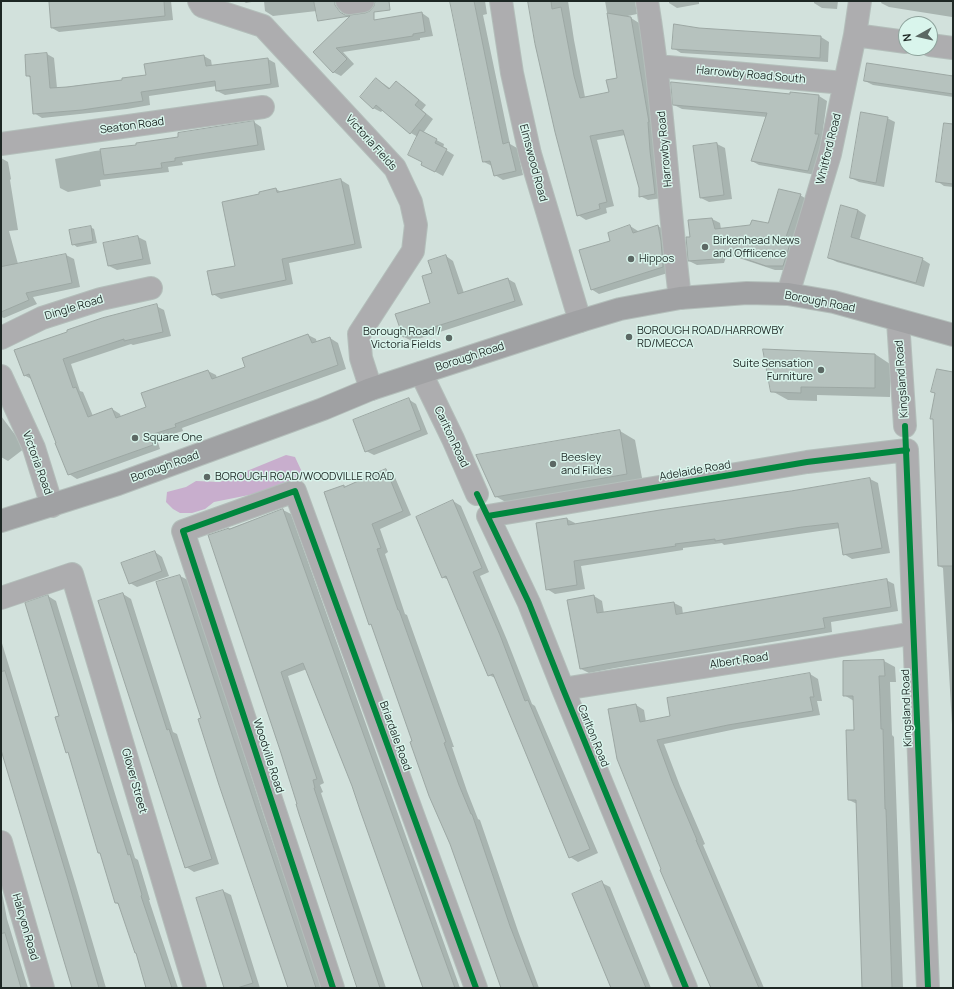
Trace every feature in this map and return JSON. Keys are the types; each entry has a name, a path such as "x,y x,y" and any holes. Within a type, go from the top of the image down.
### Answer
{"highway":[{"name":"Borough Road","path":"1,521 52,506 133,478 421,372 620,309 680,298 747,293 788,294 834,302 898,321 953,335"}],"street":[{"name":"Victoria Fields","path":"199,1 202,6 263,26 395,168 411,202 416,225 413,251 359,334 361,358 371,390"},
{"path":"347,1 349,3 363,1"},
{"name":"Elmswood Road","path":"501,1 512,73 530,154 580,321"},
{"name":"Harrowby Road","path":"647,1 657,66 680,298"},
{"name":"Whitford Road","path":"788,294 830,154 855,35 860,1"},
{"path":"855,35 898,41"},
{"path":"938,46 953,48"},
{"name":"Harrowby Road South","path":"657,66 844,83"},
{"name":"Seaton Road","path":"1,144 263,107"},
{"name":"Dingle Road","path":"1,338 42,318 102,299 151,288"},
{"name":"Kingsland Road","path":"898,321 905,426"},
{"name":"Carlton Road","path":"421,372 477,494"},
{"name":"Victoria Road","path":"1,376 34,448 52,506"},
{"name":"Kingsland Road","path":"907,450 928,988"},
{"name":"Adelaide Road","path":"488,516 807,462 907,450"},
{"name":"Woodville Road","path":"295,491 183,531 334,988"},
{"name":"Briardale Road","path":"295,491 476,988"},
{"name":"Carlton Road","path":"488,516 529,603 686,988"},
{"name":"Glover Street","path":"1,598 72,574 195,988"},
{"name":"Albert Road","path":"563,689 914,633"},
{"name":"Halcyon Road","path":"1,842 43,988"}],"shaded area":[{"path":"286,455 295,457 302,472 290,482 274,490 214,502 205,509 192,513 180,513 166,502 167,492 186,487 196,481 220,482"}],"building":[{"path":"164,1 165,16 51,28 49,2"},
{"path":"314,1 335,1 335,5 340,12 345,15 350,15 370,11 374,6 375,1 389,1 390,10 374,12 374,20 422,12 425,32 413,34 413,36 336,48 347,59 333,73 313,52 350,16 318,21"},
{"path":"450,1 474,1 503,144 509,142 516,171 494,176 490,161 483,162"},
{"path":"528,1 551,1 552,9 561,7 574,76 580,98 609,92 606,80 617,78 607,13 631,17 649,122 650,151 655,194 639,197 639,188 623,130 590,136 607,202 599,204 600,209 577,216 555,132 535,44"},
{"path":"674,24 699,28 821,36 820,58 672,49"},
{"path":"47,53 50,88 122,80 122,78 146,75 144,64 204,55 206,66 268,58 271,84 216,91 215,81 141,92 143,101 82,110 33,114 30,76 26,76 25,55"},
{"path":"867,63 953,76 953,94 864,81"},
{"path":"376,78 389,89 396,81 419,100 415,105 426,114 410,134 376,105 373,109 360,97"},
{"path":"671,82 790,94 790,92 819,95 815,134 819,134 808,171 751,161 767,113 673,105"},
{"path":"861,112 888,117 876,183 850,178"},
{"path":"254,121 258,145 175,158 175,161 161,163 162,168 104,175 100,149 136,145 136,143 178,137 178,133"},
{"path":"944,123 953,124 953,184 936,182"},
{"path":"420,130 437,139 435,143 447,149 435,172 421,165 422,162 408,155"},
{"path":"717,143 724,195 700,198 693,146"},
{"path":"341,179 355,244 282,259 286,280 212,295 207,271 235,266 222,202 259,194 259,192 276,188 277,192"},
{"path":"779,189 801,194 786,237 792,238 783,266 766,266 719,250 716,259 688,261 686,237 690,237 688,220 712,218 715,229 750,225 752,220 768,223"},
{"path":"841,205 858,210 851,237 923,258 916,283 828,258"},
{"path":"630,225 633,233 658,225 663,267 591,290 579,250 610,241 608,233"},
{"path":"91,226 93,241 72,245 69,230"},
{"path":"138,236 143,259 108,266 103,243"},
{"path":"66,254 72,283 26,293 29,300 1,312 1,267"},
{"path":"446,255 458,294 508,278 515,301 403,337 395,314 430,303 422,276 432,273 428,261"},
{"path":"157,304 163,332 124,341 124,339 63,359 73,388 76,387 88,417 112,408 116,418 146,407 141,393 208,370 212,379 245,367 242,358 308,334 312,343 330,337 338,365 175,424 176,427 150,435 153,445 68,475 29,374 24,376 14,350 102,318"},
{"name":"Suite Sensation Furniture","path":"763,349 875,354 875,388 801,387 801,393 771,392"},
{"path":"937,369 953,372 953,566 938,566 933,419 930,419 935,393 931,392"},
{"path":"409,398 421,430 365,452 353,420"},
{"name":"Beesley and Fildes","path":"620,430 627,474 495,497 476,455"},
{"path":"386,469 403,511 372,524 381,548 377,549 446,742 444,743 459,785 472,814 510,926 534,988 501,988 450,844 429,796 410,742 412,741 371,624 369,625 324,492 344,485 344,487"},
{"path":"870,478 882,548 843,555 838,523 802,527 715,541 715,539 675,544 676,546 574,561 577,585 546,590 536,523 567,518 568,525"},
{"path":"453,500 482,568 473,572 500,635 525,701 528,700 590,849 569,858 493,674 488,676 446,576 442,578 416,517"},
{"path":"283,509 455,988 423,988 352,786 303,663 281,672 317,779 313,780 314,788 380,988 357,988 299,814 280,750 208,535 229,529"},
{"path":"155,551 162,571 129,584 121,563"},
{"path":"180,575 316,988 288,988 219,785 198,719 201,718 156,582"},
{"path":"887,579 891,607 823,618 825,628 580,669 567,600 594,595 597,613 674,602 676,614"},
{"path":"123,593 167,730 169,729 212,859 185,868 98,601"},
{"path":"48,595 128,855 130,854 142,895 141,896 172,988 146,988 136,953 118,903 115,903 100,853 98,853 68,752 66,753 55,717 59,716 25,603"},
{"path":"884,660 885,676 879,676 881,729 883,729 892,988 862,988 856,800 848,800 846,730 854,730 853,696 843,696 843,661"},
{"path":"5,671 99,988 72,988 1,750 1,672"},
{"path":"810,673 814,697 810,697 813,711 728,725 657,740 696,840 759,988 711,988 660,870 661,869 617,759 608,709 636,704 640,722 670,716 667,698"},
{"path":"602,881 646,988 611,988 572,894"},
{"path":"223,890 253,983 237,988 224,988 196,898"},
{"path":"5,933 21,988 1,988 1,934"}],"cycle path":[{"path":"905,426 928,988"},
{"path":"488,516 807,462 907,450"},
{"path":"333,988 183,531 295,491 476,988"},
{"path":"477,494 529,603 686,988"}],"place":[{"name":"Birkenhead News and Offlicence","path":"705,247"},
{"name":"Hippos","path":"631,259"},
{"name":"BOROUGH ROAD/HARROWBY RD/MECCA","path":"629,337"},
{"name":"Borough Road / Victoria Fields","path":"449,338"},
{"name":"Suite Sensation Furniture","path":"821,370"},
{"name":"Square One","path":"135,438"},
{"name":"Beesley and Fildes","path":"553,464"},
{"name":"BOROUGH ROAD/WOODVILLE ROAD","path":"207,477"}]}
